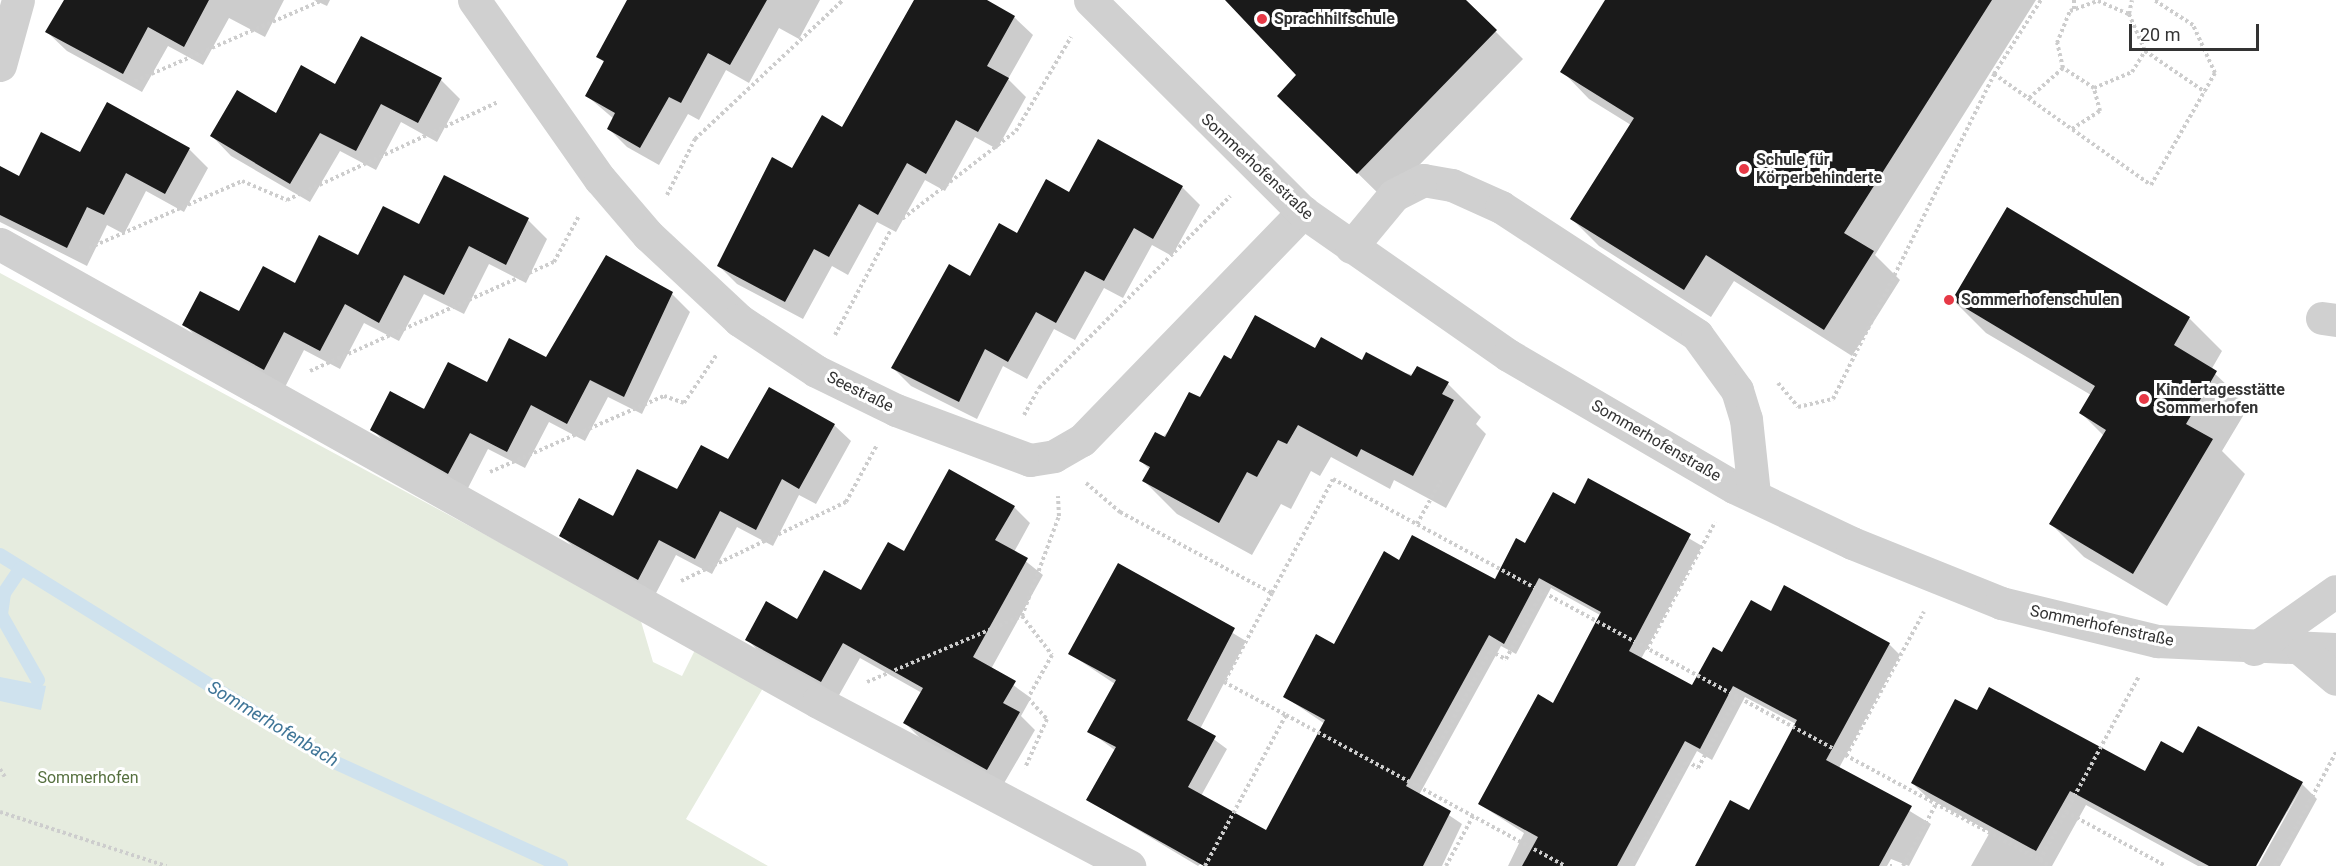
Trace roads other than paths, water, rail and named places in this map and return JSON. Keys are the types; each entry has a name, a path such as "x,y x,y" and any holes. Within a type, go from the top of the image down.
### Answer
{"street":[{"path":"0,65 18,0"},
{"name":"Seestraße","path":"474,0 535,81 600,179 648,235 739,320 816,371 896,410 1030,460 1054,456 1103,420 1303,212"},
{"name":"Sommerhofenstraße","path":"1091,1 1256,170 1303,212 1508,356 1744,490 1941,580 2001,603 2157,641 2254,649 2303,651 2336,649"},
{"path":"1351,247 1394,195 1423,180 1452,185 1501,207 1697,335 1722,363 1746,419 1744,490"},
{"path":"0,244 837,712 1130,866"},
{"path":"2254,649 2336,591"},
{"path":"2303,651 2336,679"}],"water":[{"path":"0,677 46,686 41,710 0,701"}],"waterway":[{"name":"Sommerhofenbach","path":"0,555 332,761 561,866"},
{"path":"21,568 4,593 1,615 38,680"}],"place":[{"name":"Sprachhilfschule","path":"1262,19"},
{"name":"Schule für Körperbehinderte","path":"1744,169"},
{"name":"Sommerhofenschulen","path":"1949,300"},
{"name":"Kindertagesstätte Sommerhofen","path":"2144,399"}],"park label":[{"name":"Sommerhofen","path":"88,778"}]}
